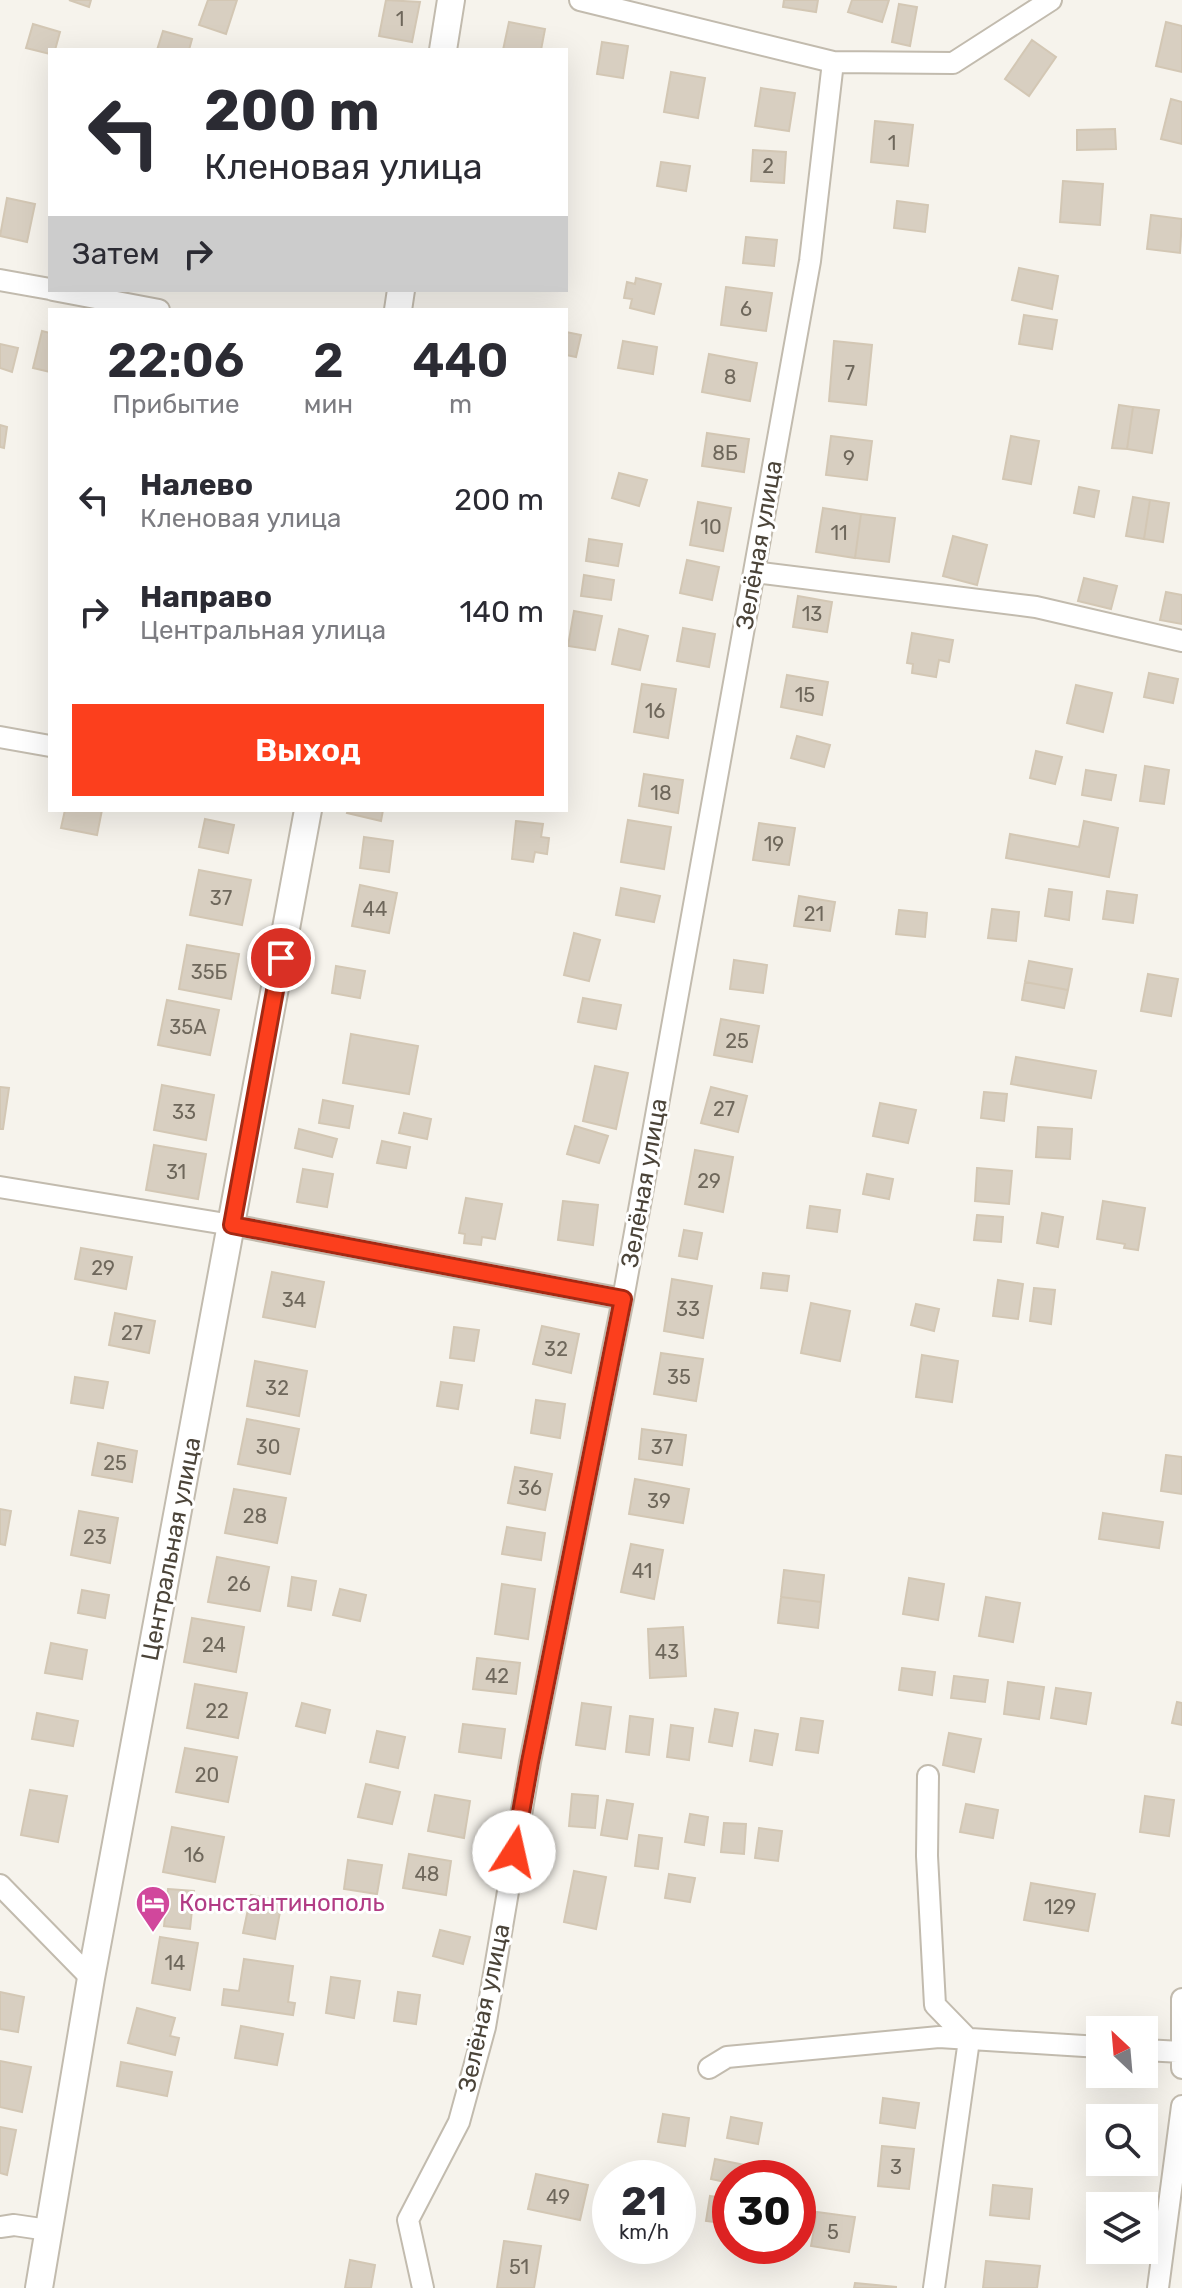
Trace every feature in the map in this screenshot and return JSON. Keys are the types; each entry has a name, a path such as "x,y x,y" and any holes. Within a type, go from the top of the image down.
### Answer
{"street":[{"path":"443,48 451,0"},
{"path":"580,0 833,62 953,63 1051,0"},
{"name":"Зелёная улица","path":"423,2288 408,2220 459,2122 485,2027 530,1762 623,1299 810,261 833,62"},
{"path":"0,280 48,289"},
{"path":"62,292 148,308"},
{"path":"754,572 1036,607 1182,641"},
{"path":"0,737 48,746"},
{"name":"Центральная улица","path":"39,2288 91,1978 308,812"},
{"path":"0,1187 232,1225 623,1299"},
{"path":"928,1776 927,1856 935,2005 969,2040"},
{"path":"0,1885 91,1978"},
{"path":"1182,1999 1182,2068"},
{"path":"709,2068 727,2057 939,2037 1086,2046"},
{"path":"934,2288 969,2040"},
{"path":"1158,2051 1182,2052"},
{"path":"1158,2288 1182,2106"},
{"path":"0,2227 14,2225 48,2230"}],"building":[{"path":"69,0 91,0 89,7"},
{"path":"208,0 237,0 226,34 199,25"},
{"path":"386,0 420,2 412,42 379,36"},
{"path":"784,0 818,0 816,12 783,7"},
{"path":"852,0 889,0 882,22 848,12"},
{"path":"899,4 917,7 910,46 892,42"},
{"path":"509,22 545,29 541,48 503,48"},
{"path":"1166,22 1182,26 1182,72 1156,66"},
{"path":"33,24 60,32 56,48 48,48 48,54 26,48"},
{"path":"163,31 192,39 190,48 158,48"},
{"path":"1032,40 1056,57 1029,96 1005,79"},
{"path":"602,42 628,46 623,78 597,74"},
{"path":"671,72 705,78 698,118 664,112"},
{"path":"761,88 795,93 789,131 755,126"},
{"path":"1171,99 1182,102 1182,144 1161,139"},
{"path":"875,121 913,125 908,166 871,162"},
{"path":"1115,129 1116,149 1077,150 1077,130"},
{"path":"753,150 786,152 784,183 751,181"},
{"path":"661,162 690,166 686,191 657,186"},
{"path":"1063,181 1103,184 1100,225 1060,222"},
{"path":"7,198 35,204 27,242 0,236"},
{"path":"897,201 928,205 925,232 894,228"},
{"path":"1151,215 1182,219 1180,253 1147,249"},
{"path":"746,237 777,240 774,266 743,263"},
{"path":"1019,268 1058,276 1052,309 1012,300"},
{"path":"636,278 661,284 654,314 630,308 632,299 624,298 627,282 635,284"},
{"path":"726,287 772,293 766,331 721,325"},
{"path":"1024,315 1057,320 1052,349 1019,344"},
{"path":"42,331 48,332 48,372 33,368"},
{"path":"568,332 581,335 576,357 568,355"},
{"path":"623,341 657,347 653,374 618,368"},
{"path":"834,341 872,345 866,405 829,401"},
{"path":"0,344 18,348 12,372 0,368"},
{"path":"709,354 757,363 750,401 702,392"},
{"path":"1119,405 1133,407 1127,449 1112,448"},
{"path":"1133,407 1159,410 1152,453 1127,449"},
{"path":"0,425 7,427 4,448 0,447"},
{"path":"707,433 749,439 744,472 702,466"},
{"path":"831,436 872,441 867,480 826,475"},
{"path":"1011,436 1039,441 1031,484 1003,479"},
{"path":"619,473 647,480 639,506 612,498"},
{"path":"1079,487 1099,491 1094,517 1074,513"},
{"path":"1133,497 1150,500 1144,539 1126,536"},
{"path":"1150,500 1169,503 1163,542 1144,539"},
{"path":"698,502 731,508 723,551 690,545"},
{"path":"823,508 861,514 855,558 816,552"},
{"path":"861,514 895,518 889,562 855,558"},
{"path":"953,536 987,545 977,585 943,576"},
{"path":"589,539 622,544 618,566 586,561"},
{"path":"687,560 719,567 712,600 680,593"},
{"path":"584,575 614,580 611,600 581,596"},
{"path":"1084,578 1117,586 1111,609 1078,601"},
{"path":"1166,592 1182,595 1182,624 1160,620"},
{"path":"798,596 832,602 827,632 793,627"},
{"path":"574,611 602,616 595,650 568,646"},
{"path":"683,628 715,634 709,667 677,661"},
{"path":"619,629 648,636 640,670 612,664"},
{"path":"912,633 953,640 949,662 939,660 936,677 912,673 913,664 907,663"},
{"path":"1149,673 1178,679 1173,703 1144,697"},
{"path":"787,675 828,682 822,715 781,707"},
{"path":"642,684 676,689 668,738 634,732"},
{"path":"1076,685 1112,693 1103,732 1067,723"},
{"path":"797,736 830,745 824,767 791,758"},
{"path":"1036,751 1062,757 1055,784 1030,778"},
{"path":"1145,766 1169,770 1164,804 1140,801"},
{"path":"1086,770 1116,775 1111,800 1082,795"},
{"path":"644,774 683,780 678,813 639,806"},
{"path":"65,812 102,812 97,835 61,828"},
{"path":"347,812 383,812 381,821"},
{"path":"205,819 234,825 228,853 199,847"},
{"path":"628,820 671,827 664,869 621,862"},
{"path":"516,821 543,824 541,837 549,838 547,854 535,852 533,862 512,859"},
{"path":"1084,821 1118,828 1109,877 1006,858 1010,834 1079,847"},
{"path":"759,823 795,828 789,865 753,860"},
{"path":"364,837 393,841 389,872 360,868"},
{"path":"199,870 251,880 242,925 190,915"},
{"path":"360,885 397,893 389,933 352,926"},
{"path":"621,888 660,896 654,922 616,915"},
{"path":"1049,889 1072,892 1069,920 1045,916"},
{"path":"1107,891 1137,895 1133,923 1103,919"},
{"path":"799,896 835,902 830,931 794,926"},
{"path":"992,909 1019,912 1016,941 988,938"},
{"path":"899,910 927,913 925,937 896,934"},
{"path":"574,933 600,940 589,981 564,975"},
{"path":"187,945 239,954 231,999 179,989"},
{"path":"734,960 767,965 763,993 730,989"},
{"path":"1029,961 1072,969 1068,990 1025,982"},
{"path":"336,966 365,971 360,998 332,993"},
{"path":"1148,974 1178,979 1171,1016 1141,1011"},
{"path":"1025,982 1068,990 1064,1008 1022,1000"},
{"path":"583,998 621,1005 616,1029 578,1022"},
{"path":"167,1000 219,1010 210,1055 158,1045"},
{"path":"721,1019 759,1026 752,1062 714,1055"},
{"path":"351,1034 418,1046 409,1094 343,1083"},
{"path":"1016,1057 1096,1071 1091,1098 1011,1084"},
{"path":"595,1066 628,1073 616,1129 583,1121"},
{"path":"162,1085 214,1095 206,1140 154,1130"},
{"path":"0,1087 9,1088 3,1129 0,1129"},
{"path":"711,1087 747,1096 738,1132 701,1123"},
{"path":"984,1092 1007,1094 1004,1121 981,1118"},
{"path":"323,1100 353,1106 349,1128 319,1123"},
{"path":"880,1103 916,1110 908,1143 873,1136"},
{"path":"404,1113 431,1119 427,1139 399,1133"},
{"path":"575,1126 608,1136 599,1163 567,1154"},
{"path":"1038,1127 1072,1129 1070,1159 1036,1157"},
{"path":"299,1129 337,1139 332,1157 295,1148"},
{"path":"382,1141 410,1147 406,1168 377,1163"},
{"path":"154,1145 206,1154 198,1199 146,1190"},
{"path":"695,1150 733,1157 723,1212 685,1204"},
{"path":"977,1168 1012,1171 1009,1204 975,1201"},
{"path":"303,1169 333,1174 327,1207 297,1202"},
{"path":"867,1174 893,1179 889,1199 863,1194"},
{"path":"466,1198 502,1204 495,1239 482,1237 481,1245 464,1243 465,1234 459,1233"},
{"path":"563,1201 598,1205 593,1245 558,1240"},
{"path":"1103,1201 1145,1208 1138,1250 1124,1248 1125,1244 1097,1239"},
{"path":"810,1206 840,1210 837,1232 807,1228"},
{"path":"1042,1213 1063,1217 1058,1247 1037,1243"},
{"path":"977,1215 1003,1217 1001,1242 974,1240"},
{"path":"684,1230 702,1233 697,1259 679,1256"},
{"path":"81,1248 132,1257 126,1289 75,1279"},
{"path":"272,1272 324,1282 315,1327 263,1317"},
{"path":"763,1273 789,1276 787,1291 761,1288"},
{"path":"672,1279 712,1286 703,1338 664,1331"},
{"path":"998,1280 1023,1284 1018,1319 993,1316"},
{"path":"1034,1288 1055,1290 1051,1324 1030,1321"},
{"path":"811,1303 850,1311 840,1361 801,1353"},
{"path":"916,1304 939,1309 934,1331 911,1325"},
{"path":"115,1313 155,1321 149,1353 109,1345"},
{"path":"542,1326 579,1334 571,1373 533,1364"},
{"path":"454,1327 479,1330 474,1361 450,1358"},
{"path":"661,1353 703,1359 696,1401 654,1394"},
{"path":"922,1355 958,1361 952,1402 916,1397"},
{"path":"255,1361 307,1371 299,1416 247,1406"},
{"path":"75,1377 108,1382 103,1408 71,1403"},
{"path":"441,1382 462,1385 458,1409 437,1406"},
{"path":"536,1400 565,1404 560,1438 531,1433"},
{"path":"247,1419 299,1429 290,1474 238,1464"},
{"path":"642,1429 686,1435 682,1465 639,1459"},
{"path":"98,1443 137,1451 132,1482 92,1475"},
{"path":"1166,1455 1182,1457 1182,1494 1161,1491"},
{"path":"515,1467 552,1474 545,1510 508,1503"},
{"path":"635,1479 689,1489 683,1523 629,1514"},
{"path":"234,1489 286,1498 277,1543 225,1533"},
{"path":"0,1509 11,1511 5,1545 0,1544"},
{"path":"79,1511 118,1518 110,1563 71,1555"},
{"path":"1103,1513 1163,1522 1159,1548 1099,1539"},
{"path":"507,1527 545,1533 541,1560 502,1554"},
{"path":"631,1544 663,1550 654,1599 621,1592"},
{"path":"217,1557 269,1567 260,1611 208,1602"},
{"path":"784,1570 824,1575 821,1602 781,1597"},
{"path":"292,1577 316,1581 311,1610 288,1606"},
{"path":"909,1578 944,1584 938,1620 903,1614"},
{"path":"502,1584 535,1589 528,1639 495,1634"},
{"path":"340,1589 366,1595 360,1621 333,1615"},
{"path":"82,1590 109,1595 105,1618 78,1613"},
{"path":"781,1597 821,1602 818,1628 778,1623"},
{"path":"986,1597 1020,1603 1013,1642 979,1636"},
{"path":"192,1618 244,1627 236,1672 184,1662"},
{"path":"683,1627 686,1676 650,1678 648,1629"},
{"path":"51,1643 87,1650 82,1679 45,1673"},
{"path":"477,1658 520,1663 516,1694 473,1689"},
{"path":"902,1668 935,1672 932,1695 899,1690"},
{"path":"954,1676 988,1680 985,1702 951,1698"},
{"path":"1008,1682 1044,1687 1039,1719 1004,1714"},
{"path":"195,1684 247,1693 238,1738 187,1728"},
{"path":"1056,1688 1091,1693 1086,1724 1051,1718"},
{"path":"1177,1702 1182,1703 1182,1725 1172,1723"},
{"path":"302,1703 330,1710 325,1733 296,1726"},
{"path":"582,1703 611,1707 605,1749 576,1745"},
{"path":"715,1709 738,1713 732,1746 709,1742"},
{"path":"37,1713 78,1721 73,1746 32,1739"},
{"path":"630,1716 653,1719 649,1755 626,1752"},
{"path":"801,1718 823,1721 818,1753 796,1750"},
{"path":"463,1724 505,1729 501,1758 459,1752"},
{"path":"671,1725 693,1728 689,1760 667,1757"},
{"path":"755,1730 778,1734 772,1765 750,1761"},
{"path":"377,1731 405,1737 398,1768 370,1762"},
{"path":"949,1733 981,1739 974,1772 943,1765"},
{"path":"185,1748 237,1757 228,1802 176,1792"},
{"path":"366,1784 400,1792 392,1824 358,1817"},
{"path":"30,1790 67,1796 58,1842 21,1835"},
{"path":"572,1794 598,1796 595,1828 569,1826"},
{"path":"435,1795 470,1801 464,1838 428,1831"},
{"path":"1145,1796 1174,1800 1169,1836 1140,1832"},
{"path":"607,1800 633,1804 627,1839 601,1835"},
{"path":"966,1804 998,1810 993,1838 960,1832"},
{"path":"690,1814 708,1817 704,1845 685,1842"},
{"path":"724,1823 746,1824 744,1854 721,1852"},
{"path":"172,1827 224,1837 215,1882 163,1872"},
{"path":"759,1828 782,1831 778,1861 755,1858"},
{"path":"639,1835 662,1838 658,1869 635,1866"},
{"path":"409,1854 451,1861 446,1895 403,1888"},
{"path":"348,1860 382,1865 377,1894 344,1889"},
{"path":"574,1871 606,1877 596,1929 564,1922"},
{"path":"669,1874 695,1878 690,1902 665,1898"},
{"path":"1031,1883 1095,1894 1088,1931 1024,1920"},
{"path":"168,1889 194,1891 190,1929 164,1926"},
{"path":"251,1895 282,1901 275,1939 243,1933"},
{"path":"440,1930 470,1937 463,1964 433,1956"},
{"path":"160,1937 198,1943 190,1990 152,1983"},
{"path":"244,1959 293,1966 288,2002 295,2003 293,2015 222,2005 224,1989 239,1991"},
{"path":"331,1977 360,1981 354,2018 326,2013"},
{"path":"0,1992 24,1997 18,2032 0,2029"},
{"path":"398,1992 420,1995 416,2024 394,2021"},
{"path":"137,2008 175,2018 170,2036 179,2038 175,2055 128,2043"},
{"path":"241,2026 283,2034 277,2065 235,2058"},
{"path":"0,2061 31,2067 22,2112 0,2107"},
{"path":"121,2062 172,2072 167,2096 117,2086"},
{"path":"883,2098 919,2103 915,2128 880,2123"},
{"path":"663,2114 689,2118 685,2146 658,2142"},
{"path":"731,2117 762,2123 758,2144 727,2138"},
{"path":"0,2127 16,2130 7,2175 0,2173"},
{"path":"882,2146 914,2149 909,2189 878,2186"},
{"path":"536,2174 588,2185 580,2220 528,2209"},
{"path":"993,2185 1032,2189 1029,2219 990,2215"},
{"path":"710,2196 712,2196 712,2222 706,2221"},
{"path":"817,2212 855,2217 849,2252 816,2247"},
{"path":"504,2241 541,2246 534,2288 497,2288"},
{"path":"350,2260 375,2265 371,2288 345,2288"},
{"path":"986,2261 1040,2266 1037,2288 983,2288"},
{"path":"855,2283 896,2287 896,2288 854,2288"}],"place":[{"name":"Константинополь","path":"153,1934"}],"route":[{"path":"281,958 232,1225 623,1299 514,1852"}]}
